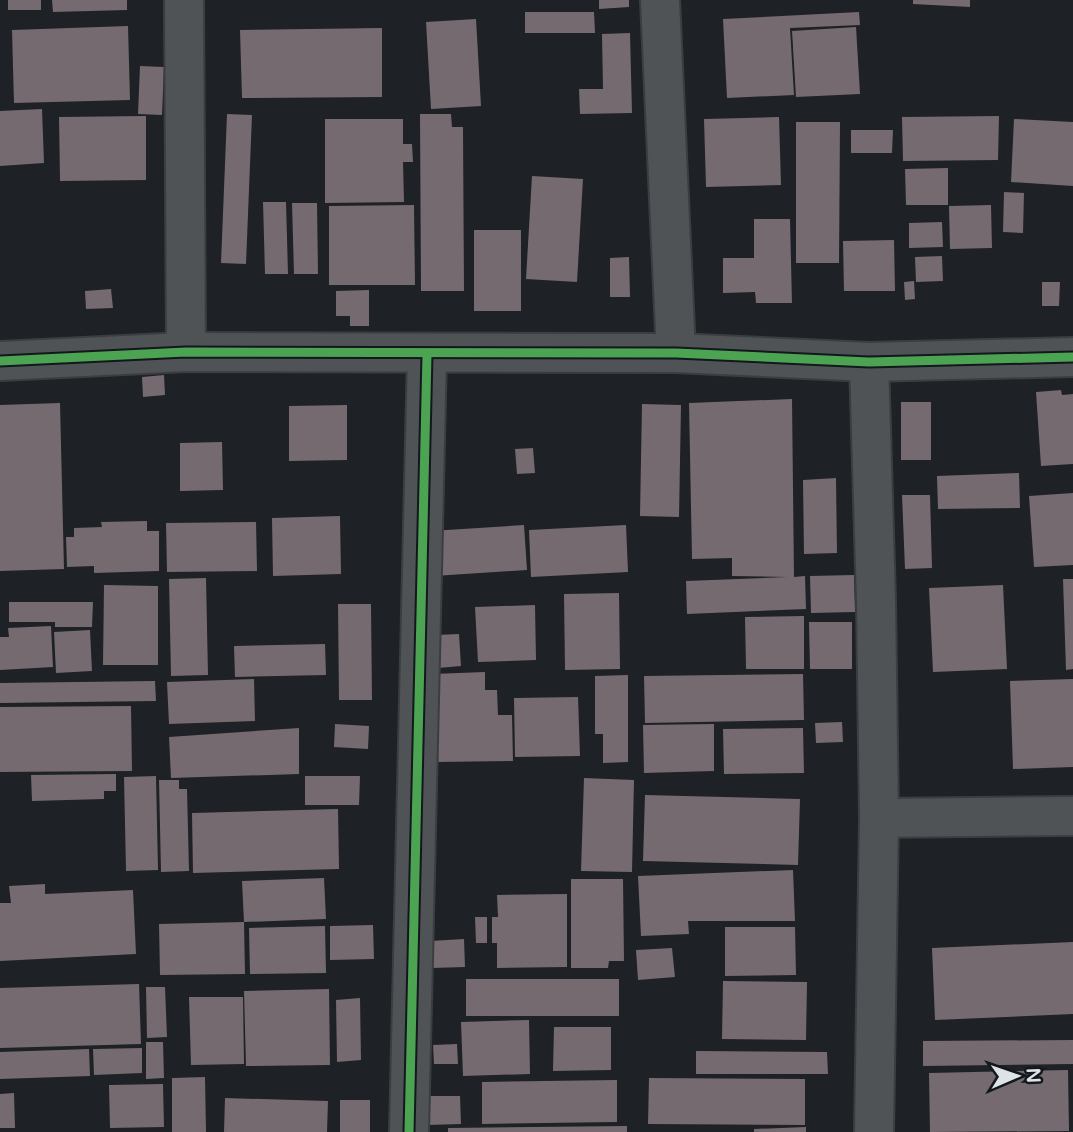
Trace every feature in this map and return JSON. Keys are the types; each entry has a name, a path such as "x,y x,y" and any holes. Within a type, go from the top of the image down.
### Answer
{"street":[{"path":"184,0 186,352"},
{"path":"660,0 677,353"},
{"path":"0,361 186,352 677,353 869,362 1073,357"},
{"path":"409,1132 426,354"},
{"path":"869,362 876,601 878,818 874,1132"},
{"path":"878,818 1073,816"}],"building":[{"path":"8,0 41,0 41,10 8,10"},
{"path":"52,0 127,0 127,10 53,12"},
{"path":"599,0 629,0 629,7 599,9"},
{"path":"913,0 970,0 970,7 913,4"},
{"path":"525,12 594,12 595,33 525,33"},
{"path":"859,12 860,25 790,28 794,95 727,98 723,19"},
{"path":"476,19 481,106 431,109 426,22"},
{"path":"128,26 130,100 14,103 12,30"},
{"path":"856,27 860,94 796,97 792,31"},
{"path":"382,28 382,97 242,98 240,30"},
{"path":"630,33 632,113 580,114 579,89 603,89 602,34"},
{"path":"140,66 164,67 162,115 138,114"},
{"path":"42,109 44,163 0,166 0,111"},
{"path":"227,114 252,115 246,264 221,263"},
{"path":"420,114 451,114 452,127 463,127 464,291 421,291"},
{"path":"146,116 146,180 60,181 59,117"},
{"path":"999,116 998,160 903,161 902,117"},
{"path":"779,117 781,185 706,187 704,119"},
{"path":"325,119 403,119 403,144 412,144 413,162 403,162 404,202 325,203"},
{"path":"1014,119 1073,122 1073,186 1011,182"},
{"path":"796,122 840,122 839,263 796,263"},
{"path":"851,130 893,130 892,153 851,153"},
{"path":"948,168 948,205 906,205 905,169"},
{"path":"532,176 583,179 577,282 526,279"},
{"path":"1004,192 1024,193 1023,233 1003,232"},
{"path":"263,202 286,202 288,274 265,274"},
{"path":"292,203 317,203 318,274 294,274"},
{"path":"414,205 415,285 329,285 329,206"},
{"path":"991,205 992,248 950,249 949,206"},
{"path":"754,219 790,219 792,303 756,303 755,292 723,293 723,258 754,258"},
{"path":"942,222 943,247 909,248 909,223"},
{"path":"474,230 521,230 521,311 474,311"},
{"path":"894,240 895,291 844,291 843,241"},
{"path":"942,256 943,281 916,282 915,257"},
{"path":"629,257 630,297 610,297 610,258"},
{"path":"914,281 915,299 905,300 904,282"},
{"path":"1042,282 1060,282 1059,306 1042,306"},
{"path":"111,289 113,308 86,309 85,291"},
{"path":"369,290 369,326 350,326 350,316 336,316 336,291"},
{"path":"164,375 165,395 143,397 142,377"},
{"path":"1061,390 1062,395 1073,394 1073,464 1041,466 1036,392"},
{"path":"792,399 794,577 805,576 806,609 687,614 686,581 787,577 732,576 732,558 692,559 689,403"},
{"path":"901,402 931,402 931,460 901,460"},
{"path":"60,403 64,569 0,571 0,405"},
{"path":"642,404 681,405 679,517 640,516"},
{"path":"347,405 347,460 289,461 289,406"},
{"path":"222,442 223,490 180,491 180,443"},
{"path":"533,448 535,473 517,474 515,449"},
{"path":"1019,473 1020,508 938,509 937,476"},
{"path":"836,478 837,553 804,554 803,480"},
{"path":"1073,493 1073,565 1034,567 1029,496"},
{"path":"902,495 930,495 932,568 905,569"},
{"path":"340,516 341,574 273,576 272,518"},
{"path":"147,521 147,531 159,531 159,571 94,573 94,566 67,567 66,537 74,537 74,528 102,527 101,522"},
{"path":"256,522 257,571 167,572 166,523"},
{"path":"524,525 527,570 434,576 431,531"},
{"path":"626,525 628,572 531,577 529,530"},
{"path":"854,575 855,612 811,613 810,576"},
{"path":"206,578 208,675 171,676 169,579"},
{"path":"1063,579 1073,579 1073,669 1066,670"},
{"path":"104,585 158,586 158,665 103,665"},
{"path":"1003,585 1007,669 933,672 929,588"},
{"path":"619,593 620,669 565,670 564,594"},
{"path":"9,602 93,602 92,627 55,627 55,622 9,622"},
{"path":"338,604 371,604 372,700 339,700"},
{"path":"535,605 536,660 478,662 475,607"},
{"path":"804,616 804,669 746,669 745,617"},
{"path":"809,622 852,622 852,669 810,669"},
{"path":"51,626 53,667 0,670 0,637 9,637 8,628"},
{"path":"90,630 92,671 56,673 54,632"},
{"path":"459,634 461,666 438,668 436,635"},
{"path":"325,644 326,675 235,677 234,646"},
{"path":"485,672 485,690 497,690 498,715 512,715 513,761 434,762 432,674"},
{"path":"803,674 804,720 645,723 644,676"},
{"path":"628,675 628,762 603,763 603,734 595,734 595,676"},
{"path":"254,679 255,721 169,724 167,682"},
{"path":"1073,679 1073,767 1013,769 1010,681"},
{"path":"155,681 156,701 0,703 0,683"},
{"path":"578,697 580,756 515,757 514,698"},
{"path":"131,706 132,771 0,772 0,707"},
{"path":"842,722 843,742 816,743 815,723"},
{"path":"335,724 369,726 368,749 334,747"},
{"path":"714,724 714,771 644,773 643,725"},
{"path":"299,728 299,774 171,778 169,737"},
{"path":"803,728 804,773 724,774 723,729"},
{"path":"116,774 116,791 104,791 104,799 32,801 31,775"},
{"path":"156,776 158,870 126,871 124,777"},
{"path":"305,776 360,776 359,805 305,805"},
{"path":"584,778 634,780 632,872 581,871"},
{"path":"159,780 179,780 179,789 187,789 189,871 161,872"},
{"path":"645,795 800,799 798,865 643,861"},
{"path":"338,809 339,869 193,873 192,813"},
{"path":"793,870 795,921 688,921 689,934 641,936 638,876"},
{"path":"324,878 326,919 244,922 242,881"},
{"path":"571,879 623,879 624,961 609,961 608,968 571,968"},
{"path":"45,884 45,894 133,890 136,954 0,961 0,903 11,903 9,886"},
{"path":"567,894 567,967 497,968 497,943 492,943 492,917 498,917 497,895"},
{"path":"475,917 487,917 487,943 476,943"},
{"path":"244,922 245,974 160,975 159,924"},
{"path":"373,925 374,959 330,960 330,926"},
{"path":"325,926 326,973 250,974 249,928"},
{"path":"725,927 795,927 796,975 725,976"},
{"path":"464,939 465,967 432,968 430,941"},
{"path":"1073,942 1073,1014 935,1020 932,948"},
{"path":"672,948 675,977 638,980 636,950"},
{"path":"466,979 619,979 619,1016 466,1016"},
{"path":"723,981 807,982 806,1040 722,1039"},
{"path":"139,984 141,1044 0,1048 0,988"},
{"path":"146,987 165,987 167,1037 147,1038"},
{"path":"329,989 330,1065 246,1066 244,991"},
{"path":"189,997 243,997 244,1064 191,1065"},
{"path":"360,998 361,1060 337,1062 336,1000"},
{"path":"529,1020 530,1074 463,1076 461,1022"},
{"path":"554,1027 611,1027 611,1070 553,1071"},
{"path":"1073,1040 1073,1064 923,1066 923,1041"},
{"path":"146,1042 163,1042 164,1078 146,1079"},
{"path":"457,1044 458,1064 434,1064 433,1045"},
{"path":"142,1048 142,1073 94,1075 93,1049"},
{"path":"89,1049 90,1076 0,1079 0,1052"},
{"path":"696,1051 827,1052 828,1074 696,1074"},
{"path":"1068,1070 1069,1131 930,1132 929,1073"},
{"path":"205,1077 206,1132 172,1132 172,1078"},
{"path":"649,1078 805,1079 805,1125 648,1124"},
{"path":"617,1080 617,1122 482,1124 482,1082"},
{"path":"163,1084 164,1127 110,1128 109,1085"},
{"path":"14,1093 15,1128 0,1128 0,1094"},
{"path":"426,1096 460,1096 461,1124 427,1125"},
{"path":"225,1098 328,1101 327,1132 224,1132"},
{"path":"340,1100 370,1100 370,1132 340,1132"},
{"path":"627,1126 627,1132 448,1132 448,1128"},
{"path":"806,1127 806,1132 754,1132 754,1129"}],"cycle path":[{"path":"0,361 186,352 676,353 869,362 1073,357"},
{"path":"409,1132 427,354"}]}
